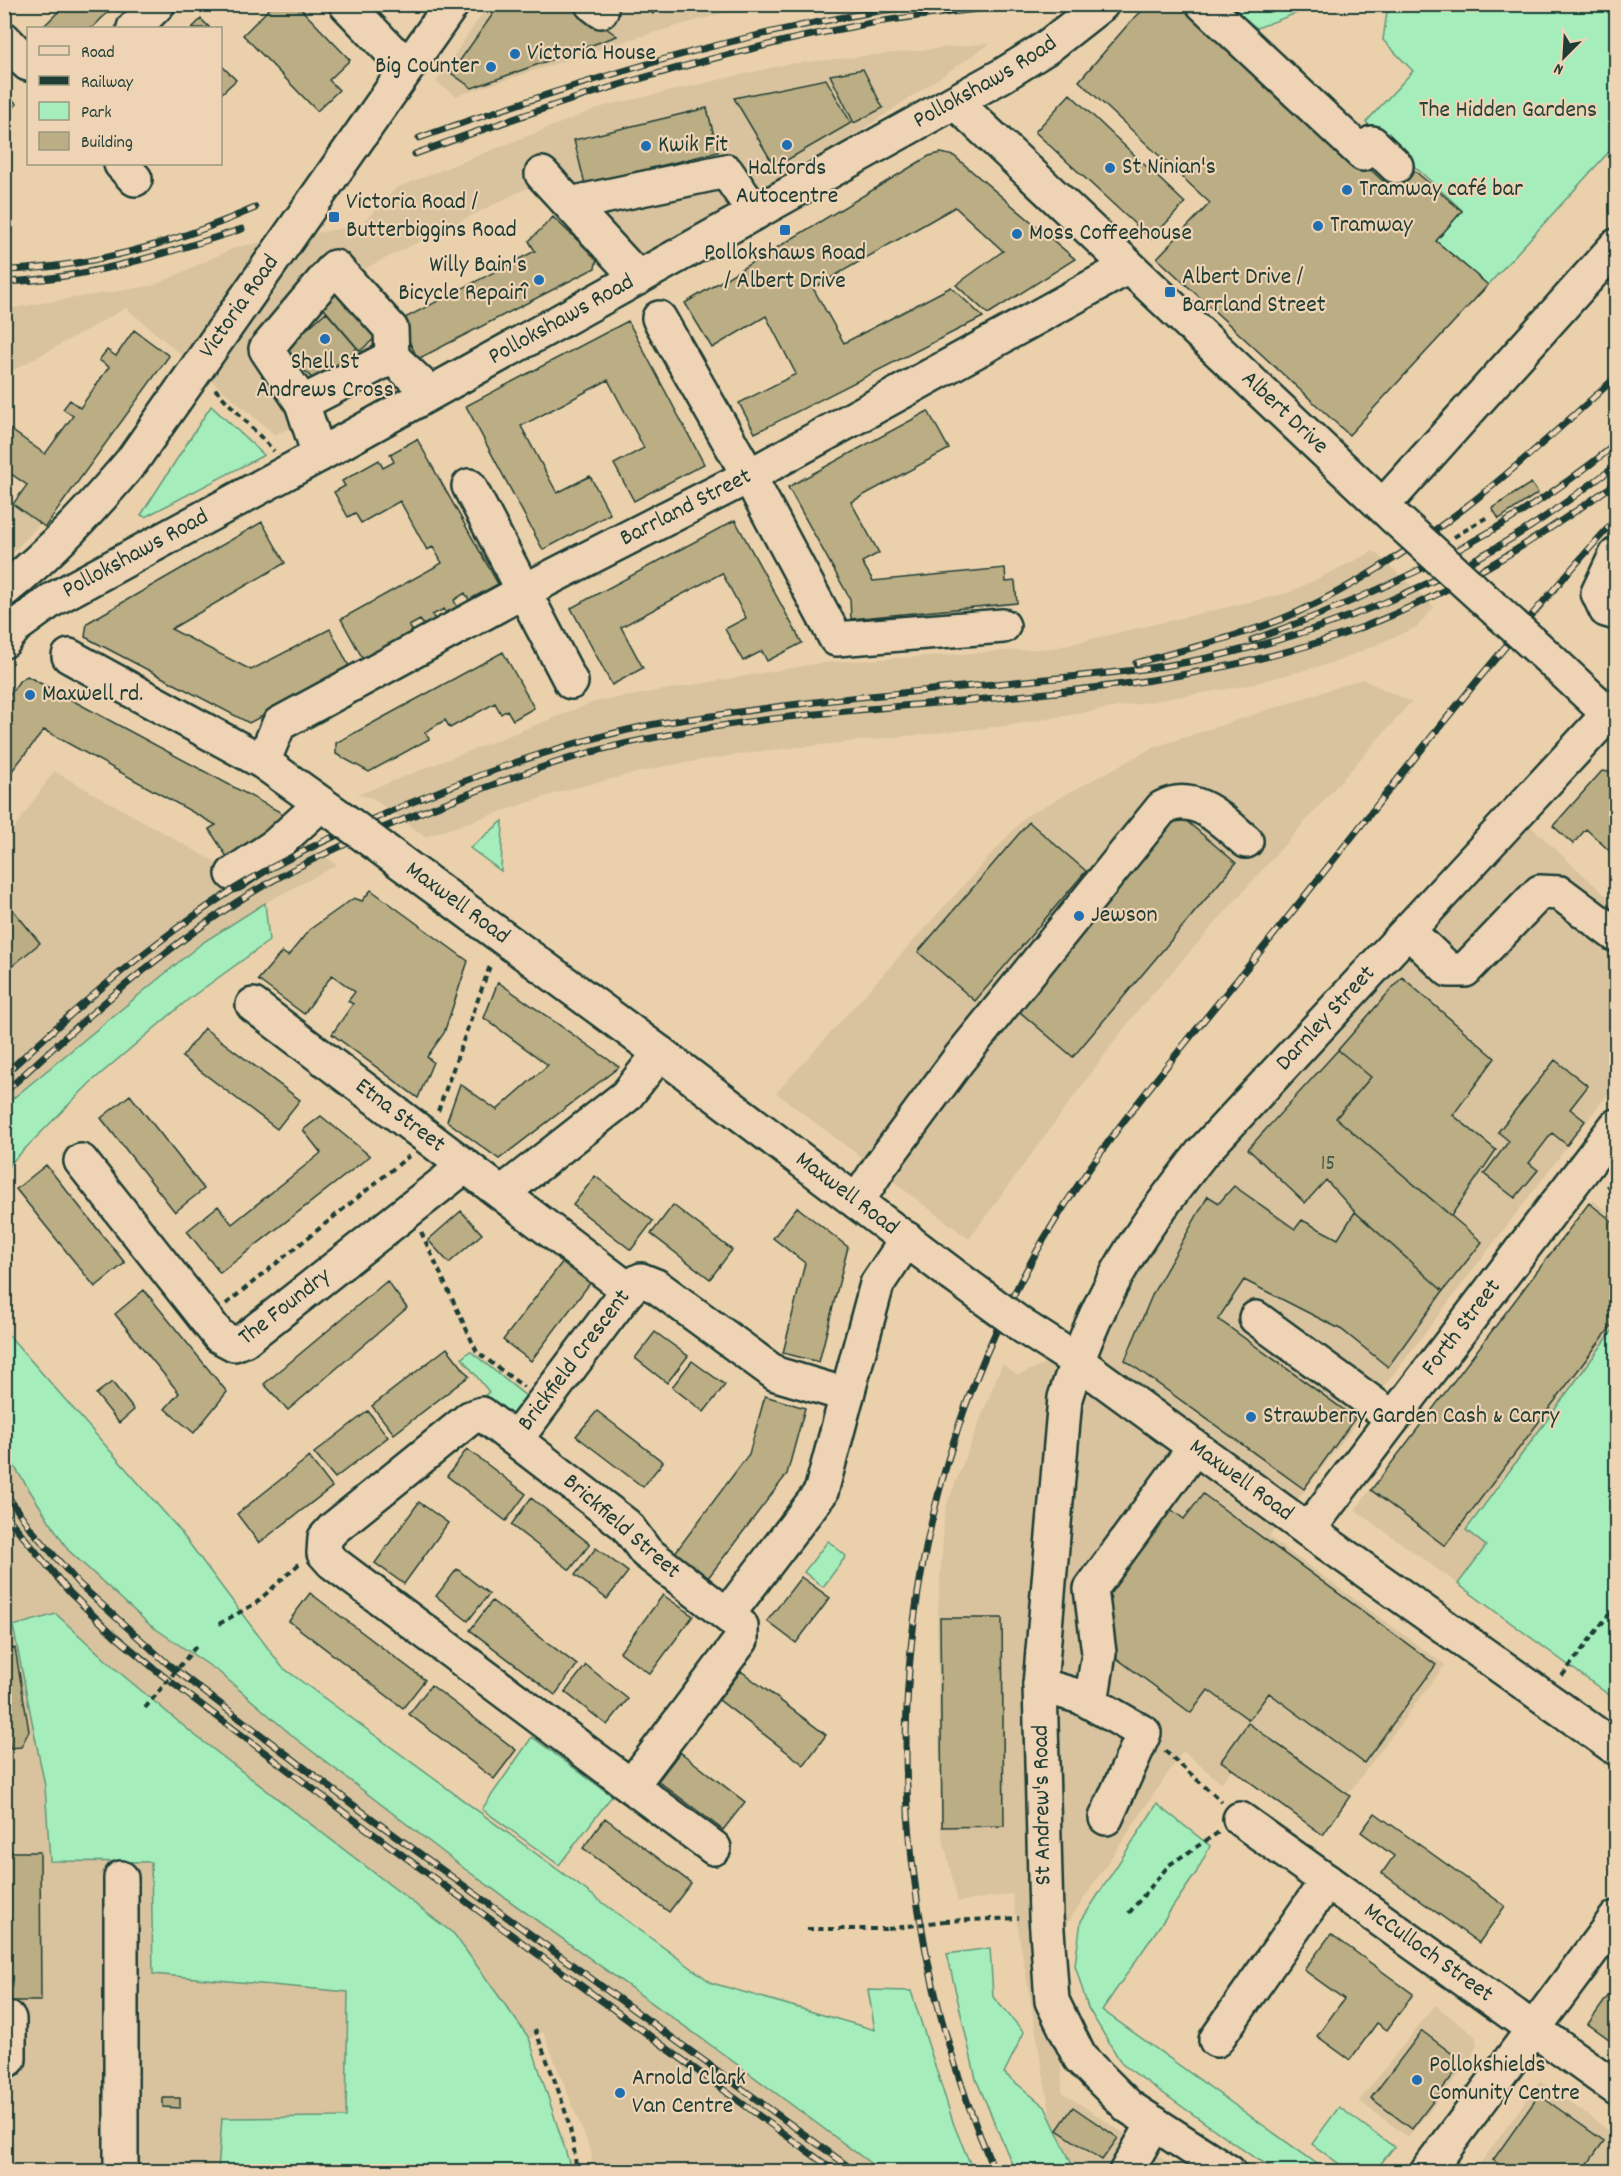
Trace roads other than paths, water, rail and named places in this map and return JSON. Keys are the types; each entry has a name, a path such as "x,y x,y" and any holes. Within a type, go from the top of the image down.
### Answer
{"street":[{"path":"135,27 158,4"},
{"path":"346,4 390,50 409,63"},
{"name":"Victoria Road","path":"4,590 29,570 97,502 132,461 452,4"},
{"name":"Pollokshaws Road","path":"10,634 34,611 70,589 319,455 955,102 1046,48 1102,4"},
{"path":"1203,4 1363,154 1372,143 1396,166"},
{"path":"4,39 27,63"},
{"name":"Albert Drive","path":"955,102 1389,512 1551,660 1614,714"},
{"path":"570,204 726,171 755,213"},
{"path":"542,174 638,278"},
{"path":"1389,512 1617,246"},
{"path":"319,455 302,403 266,349 335,267 391,329 392,357 429,392"},
{"name":"Barrland Street","path":"263,762 279,724 524,591 749,476 1128,267"},
{"path":"659,318 749,476 836,639 1003,626"},
{"path":"302,403 392,357"},
{"path":"469,486 571,682"},
{"path":"1617,555 1598,593 1606,610 1617,613"},
{"name":"Maxwell Road","path":"69,656 263,762 660,1053 1024,1327 1077,1361 1308,1530 1617,1748"},
{"name":"Darnley Street","path":"1077,1361 1105,1297 1142,1232 1201,1154 1614,714"},
{"path":"857,1203 879,1166 959,1059 1162,808 1172,803 1196,804 1209,810 1246,841"},
{"path":"233,874 331,810"},
{"path":"1408,931 1449,970 1465,970 1540,892 1560,893 1617,935"},
{"name":"Etna Street","path":"253,1005 428,1140 629,1290"},
{"path":"502,1193 626,1096 660,1053"},
{"name":"Forth Street","path":"1308,1530 1617,1126"},
{"name":"The Foundry","path":"81,1161 227,1342 240,1342 465,1166"},
{"path":"714,1848 631,1786 741,1640 741,1626 728,1614 821,1492 877,1284 907,1239"},
{"name":"Brickfield Crescent","path":"631,1786 332,1562 323,1548 325,1538 334,1528 470,1418 476,1415 487,1416 516,1439 638,1281 650,1282 776,1374 847,1395"},
{"path":"1256,1318 1368,1397 1393,1418"},
{"name":"St Andrew's Road","path":"1077,1361 1065,1398 1062,1420 1040,1685 1046,1916 1052,2001 1080,2058 1129,2107 1229,2172"},
{"name":"Brickfield Street","path":"516,1439 626,1525 646,1552 728,1614"},
{"path":"1091,1702 1099,1653 1090,1589 1195,1447"},
{"path":"1040,1685 1081,1697 1144,1733 1106,1818"},
{"name":"McCulloch Street","path":"1240,1819 1531,2029 1617,2088"},
{"path":"121,1878 121,2172"},
{"path":"1216,2040 1327,1881"},
{"path":"1428,2172 1531,2029 1617,1918"},
{"path":"4,2019 9,2019 9,2059 4,2061"},
{"path":"1126,2172 1154,2123"}],"railway":[{"path":"419,138 606,76 733,41 797,26 927,4"},
{"path":"415,154 579,97 747,50 881,22 1019,4"},
{"path":"4,270 69,264 132,251 195,232 255,208"},
{"path":"4,282 95,271 155,256 242,229"},
{"path":"1136,663 1259,628 1298,612 1385,564 1426,537 1505,476 1616,377"},
{"path":"1252,640 1350,602 1443,558 1532,506 1616,444"},
{"path":"4,1075 113,978 171,933 231,891 265,871 355,827 471,778 572,744 660,723 837,700 1133,670 1205,659 1268,643 1308,631 1385,602 1459,568 1530,527 1616,466"},
{"path":"4,1093 146,968 237,902 343,845 477,791 597,750 647,739 736,724 826,713 1098,687 1188,674 1276,654 1363,627 1430,598 1525,544 1616,483"},
{"path":"995,2172 954,2062 925,1949 910,1834 906,1719 916,1604 939,1491 975,1380 1025,1273 1052,1226 1113,1135 1447,718 1530,617 1616,519"},
{"path":"4,1491 30,1528 79,1584 169,1665 352,1804 856,2172"},
{"path":"4,1513 70,1593 114,1635 162,1675 345,1813 836,2172"}],"place":[{"name":"Victoria House","path":"515,54"},
{"name":"Big Counter","path":"491,67"},
{"name":"Halfords Autocentre","path":"787,145"},
{"name":"Kwik Fit","path":"646,146"},
{"name":"St Ninian's","path":"1110,168"},
{"name":"Tramway café bar","path":"1347,190"},
{"name":"Victoria Road / Butterbiggins Road","path":"334,217"},
{"name":"Tramway","path":"1318,226"},
{"name":"Pollokshaws Road / Albert Drive","path":"785,230"},
{"name":"Moss Coffeehouse","path":"1017,234"},
{"name":"Willy Bain's Bicycle Repairî","path":"539,280"},
{"name":"Albert Drive / Barrland Street","path":"1170,292"},
{"name":"Shell St Andrews Cross","path":"325,339"},
{"name":"Maxwell rd.","path":"30,695"},
{"name":"Jewson","path":"1079,916"},
{"name":"Strawberry Garden Cash & Carry","path":"1251,1417"},
{"name":"Pollokshields Comunity Centre","path":"1417,2080"},
{"name":"Arnold Clark Van Centre","path":"620,2093"}],"park label":[{"name":"The Hidden Gardens","path":"1508,111"}]}
